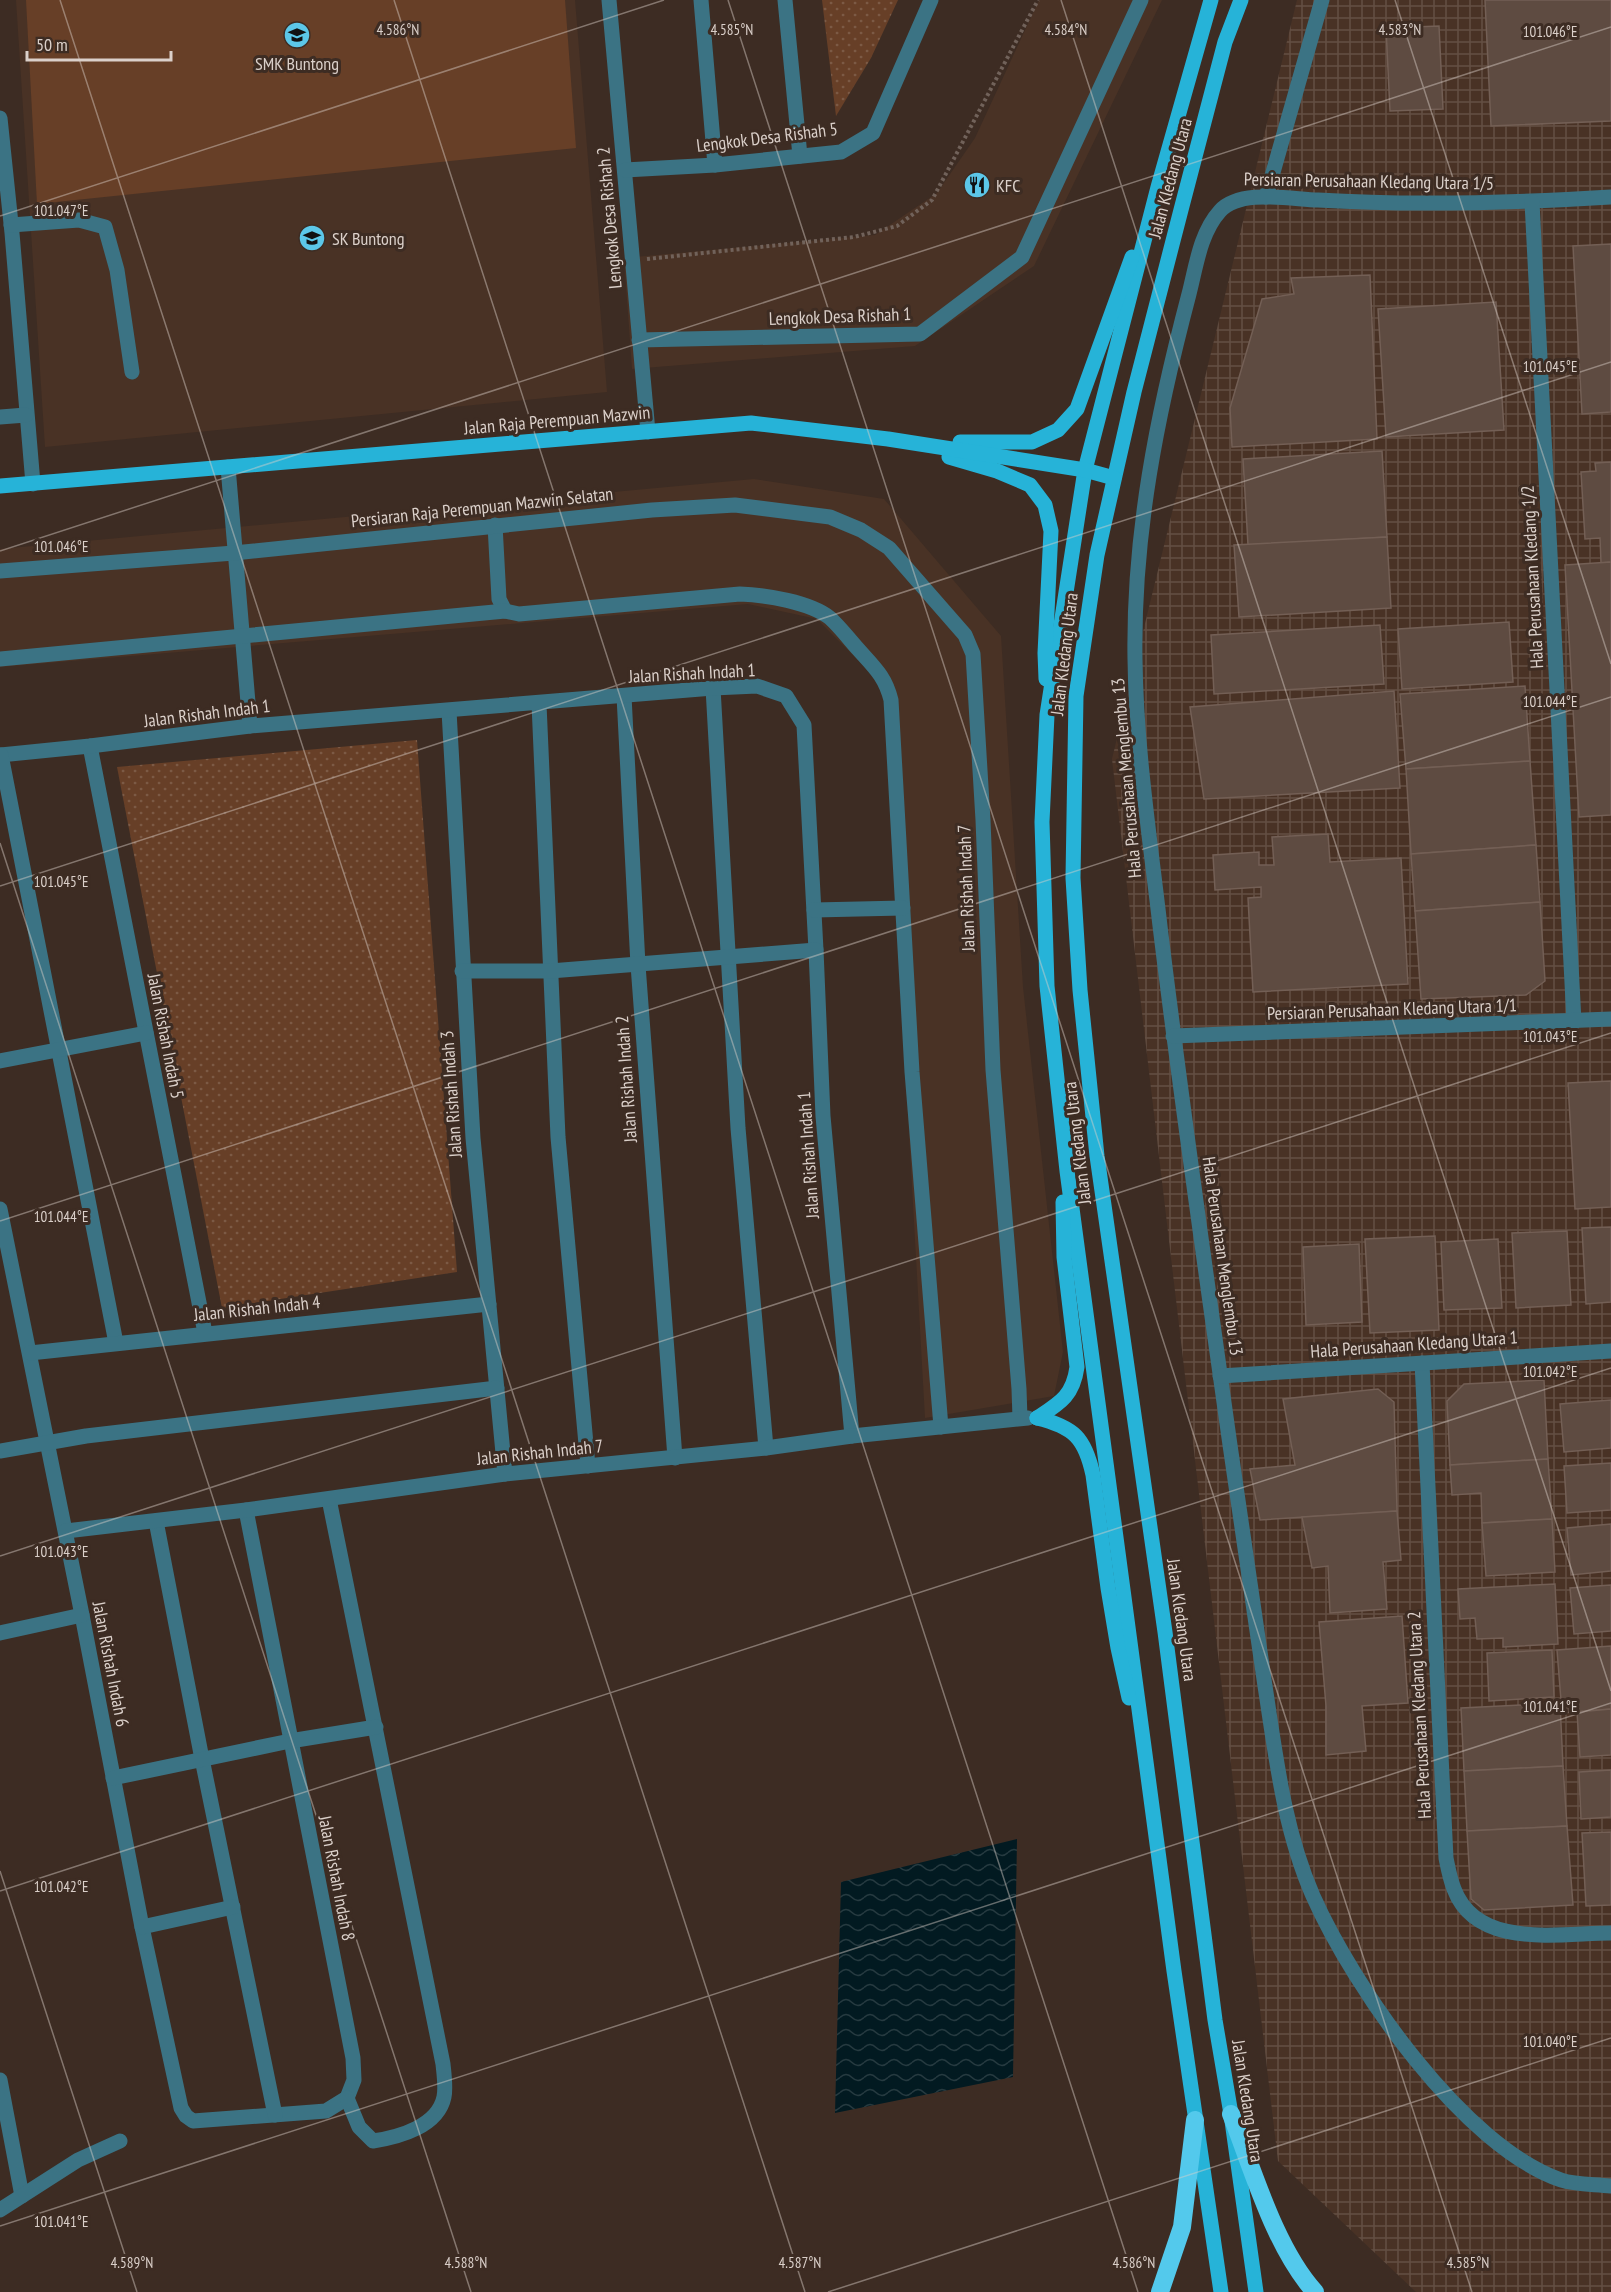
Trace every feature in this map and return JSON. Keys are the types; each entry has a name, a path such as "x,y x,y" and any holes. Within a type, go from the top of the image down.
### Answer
{"highway":[{"path":"1231,2114 1280,2240 1300,2275 1315,2292"},
{"path":"1160,2292 1182,2227 1195,2120"}],"main road":[{"name":"Jalan Kledang Utara","path":"1211,0 1158,187 1085,470 1047,715 1042,822 1047,986 1067,1171 1195,2120 1221,2292"},
{"name":"Jalan Kledang Utara","path":"1241,0 1225,42 1182,206 1097,555 1076,696 1073,878 1080,990 1097,1156 1166,1644 1214,2008 1256,2292"},
{"path":"888,439 997,444 1032,442 1058,430 1077,409 1158,187"},
{"name":"Jalan Raja Perempuan Mazwin","path":"0,486 751,423 888,439 1085,470 1114,478"},
{"path":"888,439 997,471 1029,485 1045,506 1051,531 1045,652 1047,715"},
{"path":"1037,1418 1059,1404 1069,1394 1075,1381 1077,1367 1064,1257 1063,1196 1067,1171"},
{"path":"1037,1418 1053,1422 1075,1433 1082,1440 1087,1451 1093,1475 1118,1648 1144,1744"}],"street":[{"name":"Lengkok Desa Rishah 2","path":"609,0 648,432"},
{"path":"701,0 715,165"},
{"path":"785,0 800,156"},
{"name":"Lengkok Desa Rishah 5","path":"625,170 715,165 841,152 873,133 932,0"},
{"name":"Lengkok Desa Rishah 1","path":"639,340 920,334 1022,257 1141,0"},
{"path":"1266,197 1322,0"},
{"path":"0,118 8,231 33,484"},
{"name":"Persiaran Perusahaan Kledang Utara 1/5","path":"1234,199 1266,197 1389,205 1532,202 1611,197"},
{"name":"Hala Perusahaan Menglembu 13","path":"1234,199 1220,212 1205,233 1152,450 1137,559 1135,663 1143,778 1173,1036 1283,1806 1311,1893 1341,1950 1380,2011 1422,2067 1473,2123 1520,2160 1564,2181 1611,2186"},
{"name":"Hala Perusahaan Kledang 1/2","path":"1532,202 1574,1022"},
{"path":"8,231 79,220 105,227 117,270 132,372"},
{"path":"0,417 26,415"},
{"path":"228,467 250,726"},
{"name":"Persiaran Raja Perempuan Mazwin Selatan","path":"0,571 234,553 495,525 652,510 735,505"},
{"name":"Jalan Rishah Indah 7","path":"735,505 830,517 861,530 889,548 965,635 973,654 983,820 993,1070 1020,1418"},
{"path":"495,525 499,600 505,610"},
{"path":"0,659 505,610 519,614 740,594 758,595 799,604 830,618 879,671 887,683 891,700 912,1072 941,1427"},
{"name":"Jalan Rishah Indah 1","path":"0,755 250,726 713,688 757,686 786,696 804,725 823,1116 852,1436"},
{"path":"713,688 738,1128 766,1448"},
{"name":"Jalan Rishah Indah 2","path":"624,696 638,965 675,1458"},
{"path":"538,704 558,1137 588,1467"},
{"name":"Jalan Rishah Indah 3","path":"449,711 473,1138 505,1474"},
{"name":"Jalan Rishah Indah 5","path":"90,746 205,1333"},
{"path":"0,755 116,1343"},
{"path":"814,910 903,908"},
{"path":"462,971 550,971 816,950"},
{"name":"Persiaran Perusahaan Kledang Utara 1/1","path":"1173,1036 1611,1019"},
{"path":"0,1061 146,1033"},
{"name":"Jalan Rishah Indah 6","path":"0,1209 66,1531 142,1927 181,2108 186,2116 194,2121 275,2115"},
{"name":"Jalan Rishah Indah 4","path":"30,1353 489,1304"},
{"name":"Hala Perusahaan Kledang Utara 1","path":"1220,1376 1611,1351"},
{"name":"Hala Perusahaan Kledang Utara 2","path":"1422,1363 1446,1858 1454,1891 1468,1912 1490,1928 1515,1934 1611,1933"},
{"path":"0,1451 48,1442 498,1388"},
{"name":"Jalan Rishah Indah 7","path":"66,1531 246,1510 505,1474 675,1458 852,1436 1037,1418"},
{"path":"156,1521 275,2115 326,2111 347,2098 358,2127 373,2141 390,2138 425,2124 439,2113 445,2095 443,2064 329,1499"},
{"name":"Jalan Rishah Indah 8","path":"246,1510 352,2058 354,2080 347,2098"},
{"path":"0,1633 82,1615"},
{"path":"113,1778 290,1740 376,1727"},
{"path":"142,1927 233,1907"},
{"path":"0,2080 22,2196"},
{"path":"0,2210 78,2160 120,2141"}],"path":[{"path":"632,260 854,237 897,226 932,200 1038,0"}],"shaded area":[{"name":"SK Buntong","path":"16,0 575,0 607,392 45,447"},
{"path":"26,0 565,0 576,148 37,204"},
{"path":"822,0 898,0 871,58 836,116"},
{"path":"1039,0 1162,0 1034,266 915,346 632,369 624,258 875,235 937,193 975,138"},
{"path":"1297,0 1611,0 1611,2292 1416,2292 1278,2161 1112,759"},
{"path":"754,479 884,499 1001,636 1023,987 1063,1352 1054,1396 925,1418 884,686 817,619 748,604 0,667 0,549"},
{"path":"417,740 457,1272 222,1308 117,767"}],"water":[{"path":"1017,1839 1013,2077 835,2113 841,1882"}],"building":[{"path":"1485,0 1611,0 1611,121 1491,126"},
{"path":"1439,26 1443,109 1390,111 1386,28"},
{"path":"1611,244 1611,412 1582,414 1573,246"},
{"path":"1370,275 1377,439 1232,447 1230,408 1262,299 1294,294 1291,278"},
{"path":"1496,302 1504,430 1386,437 1378,309"},
{"path":"1382,451 1387,537 1248,545 1243,459"},
{"path":"1611,462 1611,562 1601,563 1600,538 1585,539 1581,472 1596,471 1595,463"},
{"path":"1387,537 1391,608 1239,617 1234,545"},
{"path":"1611,562 1611,815 1579,817 1565,565"},
{"path":"1509,622 1513,682 1402,689 1398,629"},
{"path":"1380,625 1384,684 1214,694 1211,635"},
{"path":"1525,686 1530,761 1406,769 1400,694"},
{"path":"1394,691 1400,788 1204,799 1190,707"},
{"path":"1530,761 1536,845 1411,854 1406,769"},
{"path":"1328,834 1330,862 1401,858 1408,984 1253,992 1248,898 1261,897 1261,887 1215,890 1213,855 1259,852 1259,865 1274,865 1272,837"},
{"path":"1536,845 1540,902 1415,911 1411,854"},
{"path":"1540,902 1545,981 1526,995 1421,999 1415,911"},
{"path":"1611,1081 1611,1207 1575,1209 1568,1083"},
{"path":"1611,1227 1611,1302 1586,1304 1582,1228"},
{"path":"1567,1231 1571,1305 1516,1308 1512,1233"},
{"path":"1435,1236 1439,1330 1370,1333 1365,1239"},
{"path":"1498,1239 1502,1308 1444,1310 1441,1242"},
{"path":"1359,1244 1362,1322 1306,1325 1303,1247"},
{"path":"1544,1380 1548,1459 1450,1465 1447,1401 1464,1384"},
{"path":"1378,1389 1394,1402 1397,1511 1260,1520 1250,1469 1295,1465 1283,1399"},
{"path":"1611,1400 1611,1448 1564,1452 1560,1404"},
{"path":"1548,1459 1552,1519 1482,1523 1481,1493 1452,1495 1450,1465"},
{"path":"1611,1463 1611,1510 1567,1513 1564,1466"},
{"path":"1397,1511 1401,1560 1383,1562 1387,1609 1330,1613 1328,1566 1312,1568 1302,1517"},
{"path":"1552,1519 1555,1572 1486,1576 1482,1523"},
{"path":"1611,1524 1611,1571 1571,1575 1567,1528"},
{"path":"1555,1584 1558,1644 1503,1647 1503,1638 1477,1639 1475,1618 1460,1619 1458,1589"},
{"path":"1611,1585 1611,1631 1574,1634 1570,1588"},
{"path":"1402,1616 1408,1703 1362,1706 1366,1751 1326,1755 1326,1706 1319,1622"},
{"path":"1611,1646 1611,1709 1562,1713 1557,1650"},
{"path":"1552,1650 1554,1697 1489,1701 1487,1653"},
{"path":"1560,1703 1563,1766 1464,1771 1461,1708"},
{"path":"1611,1709 1611,1755 1580,1757 1577,1712"},
{"path":"1563,1766 1567,1826 1467,1831 1464,1771"},
{"path":"1611,1770 1611,1817 1581,1819 1579,1772"},
{"path":"1567,1826 1573,1905 1484,1910 1471,1899 1467,1831"},
{"path":"1611,1832 1611,1905 1586,1906 1582,1833"}],"place":[{"name":"SMK Buntong","path":"297,35"},
{"name":"KFC","path":"977,185"},
{"name":"SK Buntong","path":"312,238"}]}
